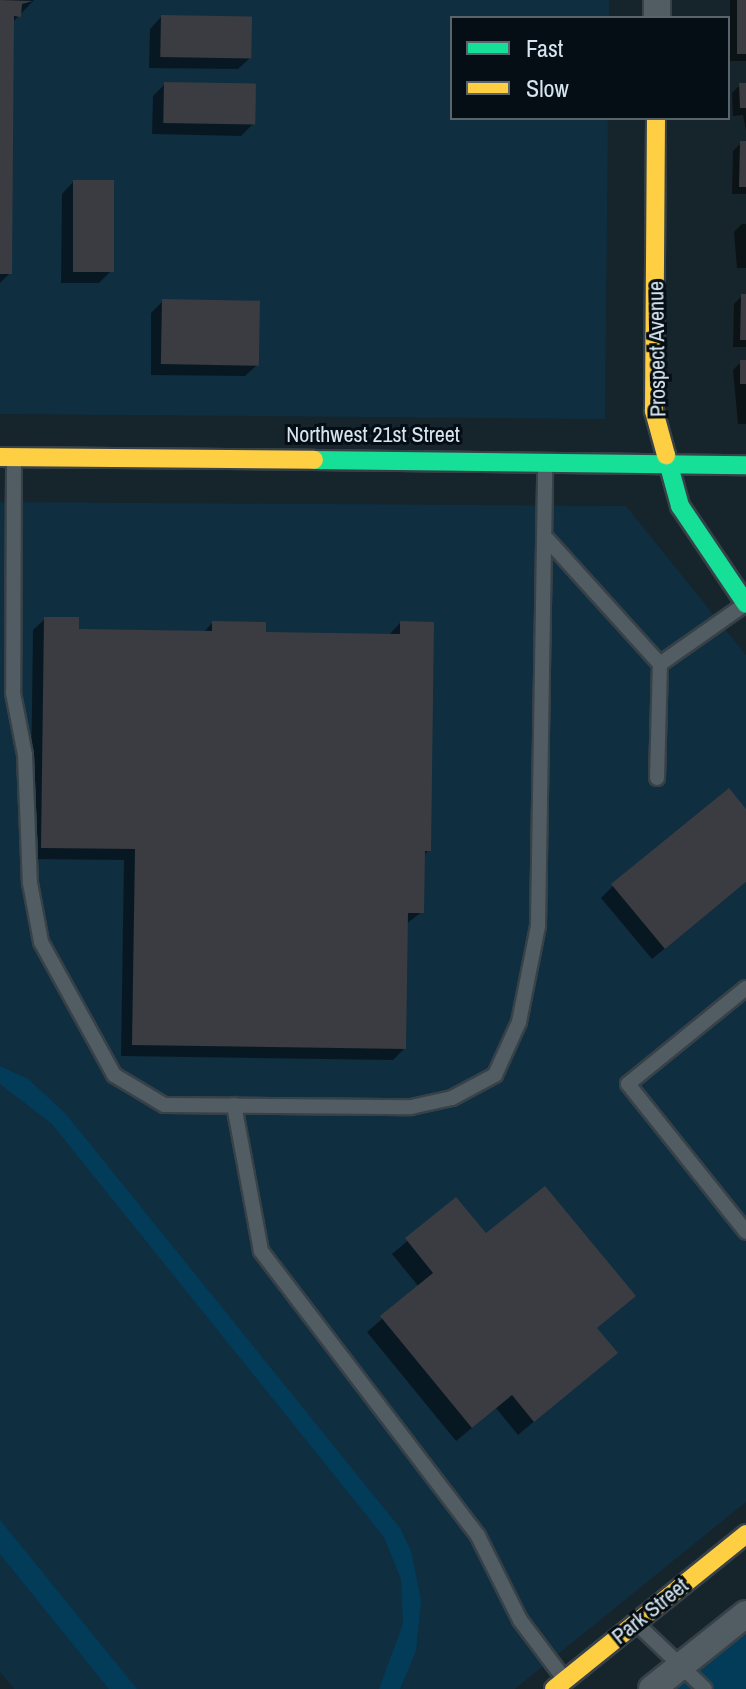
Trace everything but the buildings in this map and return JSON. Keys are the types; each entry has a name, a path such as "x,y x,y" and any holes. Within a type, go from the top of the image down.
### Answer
{"street":[{"name":"Prospect Avenue","path":"656,120 654,411 680,506 746,604"},
{"name":"Northwest 21st Street","path":"7,457 746,465"},
{"name":"Park Street","path":"559,1684 746,1534"},
{"path":"652,1689 746,1614"}],"lane":[{"path":"7,457 13,693 25,755 30,883 41,942 114,1075 164,1105 411,1107 452,1098 495,1075 519,1022 538,926 547,539 545,461"},
{"path":"547,539 660,664 657,778"},
{"path":"660,664 746,604"},
{"path":"746,988 628,1084 746,1232"},
{"path":"234,1105 261,1251 478,1536 520,1620 559,1684"},
{"path":"636,1622 683,1664 705,1689"}],"shaded area":[{"path":"0,0 609,0 609,16 450,16 450,120 608,120 605,419 0,414"},
{"path":"0,502 626,506 746,655 746,1502 515,1689 14,1689 0,1672"},
{"path":"0,1066 28,1079 65,1113 400,1528 411,1551 421,1600 416,1651 400,1689 379,1689 403,1624 401,1579 384,1537 52,1124 0,1084"},
{"path":"0,1520 137,1689 109,1689 0,1554"},
{"path":"746,1632 746,1689 676,1689"}],"traffic: fast":[{"path":"666,455 680,506 746,604"},
{"path":"314,460 746,465"}],"traffic: slow":[{"path":"656,120 654,411 666,455"},
{"path":"0,457 314,460"},
{"path":"554,1689 746,1534"}]}
